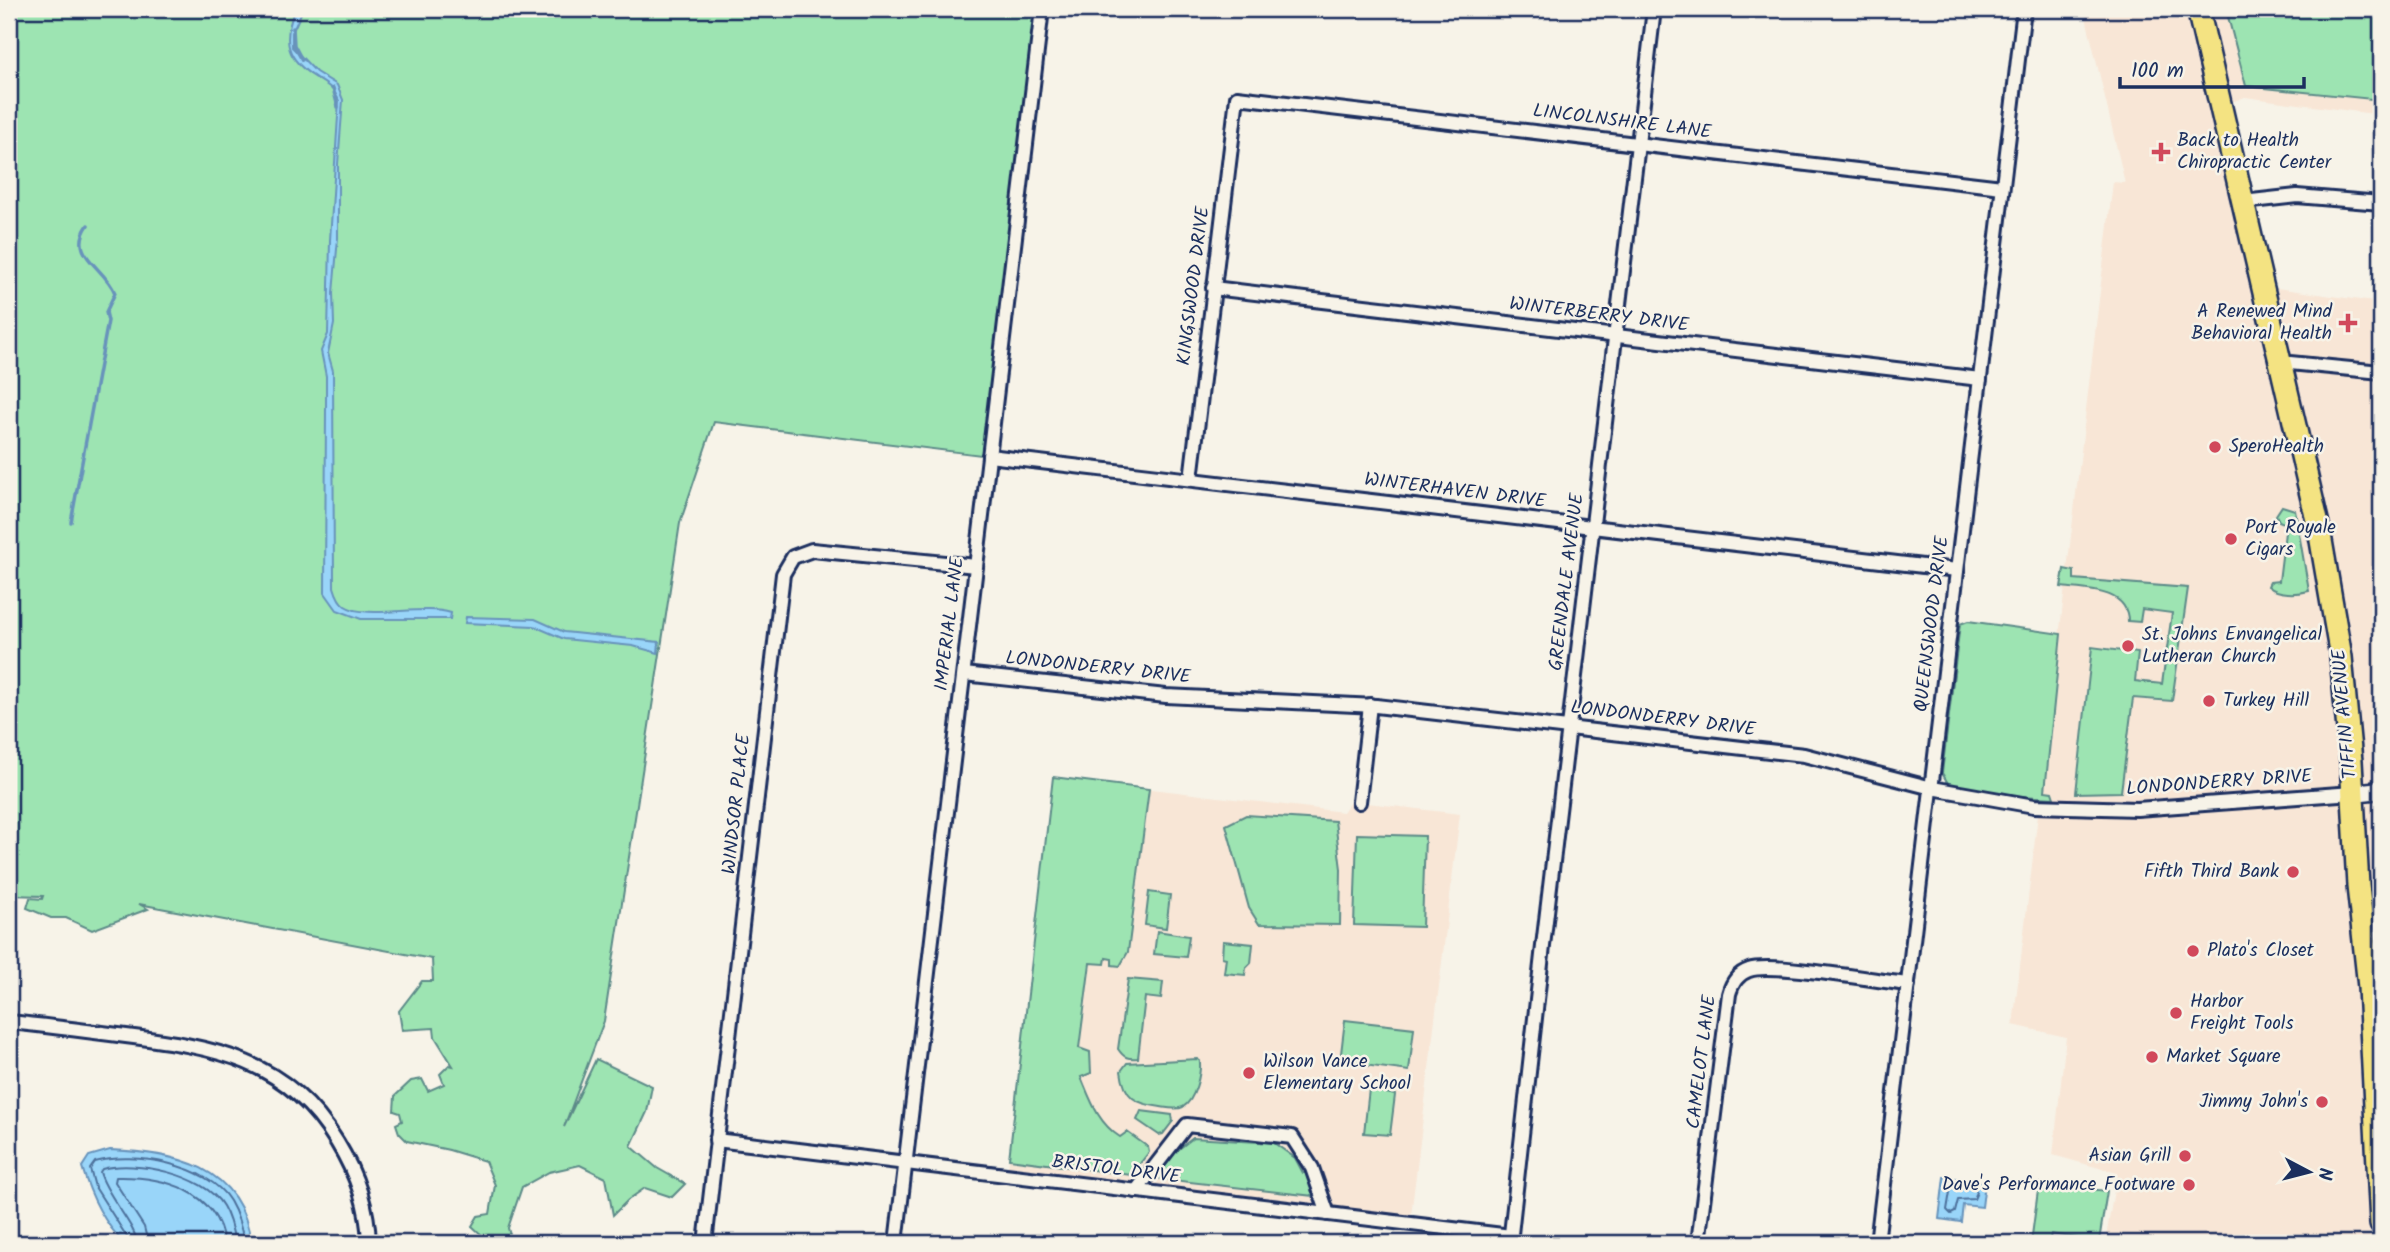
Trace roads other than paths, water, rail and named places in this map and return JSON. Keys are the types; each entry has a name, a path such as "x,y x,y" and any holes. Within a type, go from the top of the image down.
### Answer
{"highway":[{"name":"TIFFIN AVENUE","path":"2198,9 2319,529 2341,657 2358,886 2369,987 2381,1224"}],"street":[{"name":"IMPERIAL LANE","path":"896,1243 1042,9"},
{"name":"GREENDALE AVENUE","path":"1511,1240 1654,9"},
{"name":"QUEENSWOOD DRIVE","path":"1877,1243 2024,9"},
{"name":"LINCOLNSHIRE LANE","path":"1237,97 2003,187"},
{"name":"KINGSWOOD DRIVE","path":"1191,480 1237,97"},
{"path":"2243,202 2297,196 2381,204"},
{"name":"WINTERBERRY DRIVE","path":"1213,288 1980,379"},
{"path":"2280,362 2381,372"},
{"name":"WINTERHAVEN DRIVE","path":"989,456 1958,570"},
{"name":"WINDSOR PLACE","path":"705,1243 780,592 787,565 793,557 812,550 976,566"},
{"name":"LONDONDERRY DRIVE","path":"964,674 1166,696 1370,705 1804,755 1932,788 2028,806 2091,809 2192,806 2353,793"},
{"path":"1359,802 1370,705"},
{"path":"2353,793 2381,790"},
{"name":"CAMELOT LANE","path":"1698,1243 1729,995 1738,977 1746,971 1765,968 1908,985"},
{"path":"9,1022 203,1047 238,1058 270,1074 312,1108 344,1152 363,1202 369,1243"},
{"path":"1136,1191 1187,1125 1292,1137 1312,1168 1328,1214"},
{"name":"BRISTOL DRIVE","path":"716,1140 1328,1214 1511,1240"}],"water":[{"path":"295,9 303,9 292,33 292,47 316,72 337,85 343,100 338,164 334,324 328,353 333,371 334,587 341,602 354,610 439,611 451,613 450,619 361,619 337,610 325,593 326,376 321,351 328,334 330,240 339,101 330,87 298,64 289,48 289,31"},
{"path":"466,617 535,619 564,632 659,642 658,653 633,646 564,639 534,626 465,623"},
{"path":"110,1150 158,1155 202,1168 219,1180 234,1196 245,1217 251,1243 124,1243 98,1208 82,1167 89,1156"},
{"path":"1944,1177 1985,1182 1982,1207 1963,1205 1961,1222 1939,1219"}],"waterway":[{"path":"293,28 294,45 302,60"},
{"path":"333,88 338,107"},
{"path":"71,522 108,321 106,312 115,293 85,253 83,235 88,225"}],"place":[{"name":"Back to Health Chiropractic Center","path":"2161,152"},
{"name":"A Renewed Mind Behavioral Health","path":"2348,323"},
{"name":"SperoHealth","path":"2215,447"},
{"name":"Port Royale Cigars","path":"2231,539"},
{"name":"St. Johns Envangelical Lutheran Church","path":"2128,646"},
{"name":"Turkey Hill","path":"2209,701"},
{"name":"Fifth Third Bank","path":"2293,872"},
{"name":"Plato's Closet","path":"2193,951"},
{"name":"Harbor Freight Tools","path":"2176,1013"},
{"name":"Market Square","path":"2152,1057"},
{"name":"Wilson Vance Elementary School","path":"1249,1073"},
{"name":"Jimmy John's","path":"2322,1102"},
{"name":"Asian Grill","path":"2185,1156"},
{"name":"Dave's Performance Footware","path":"2189,1185"}]}
